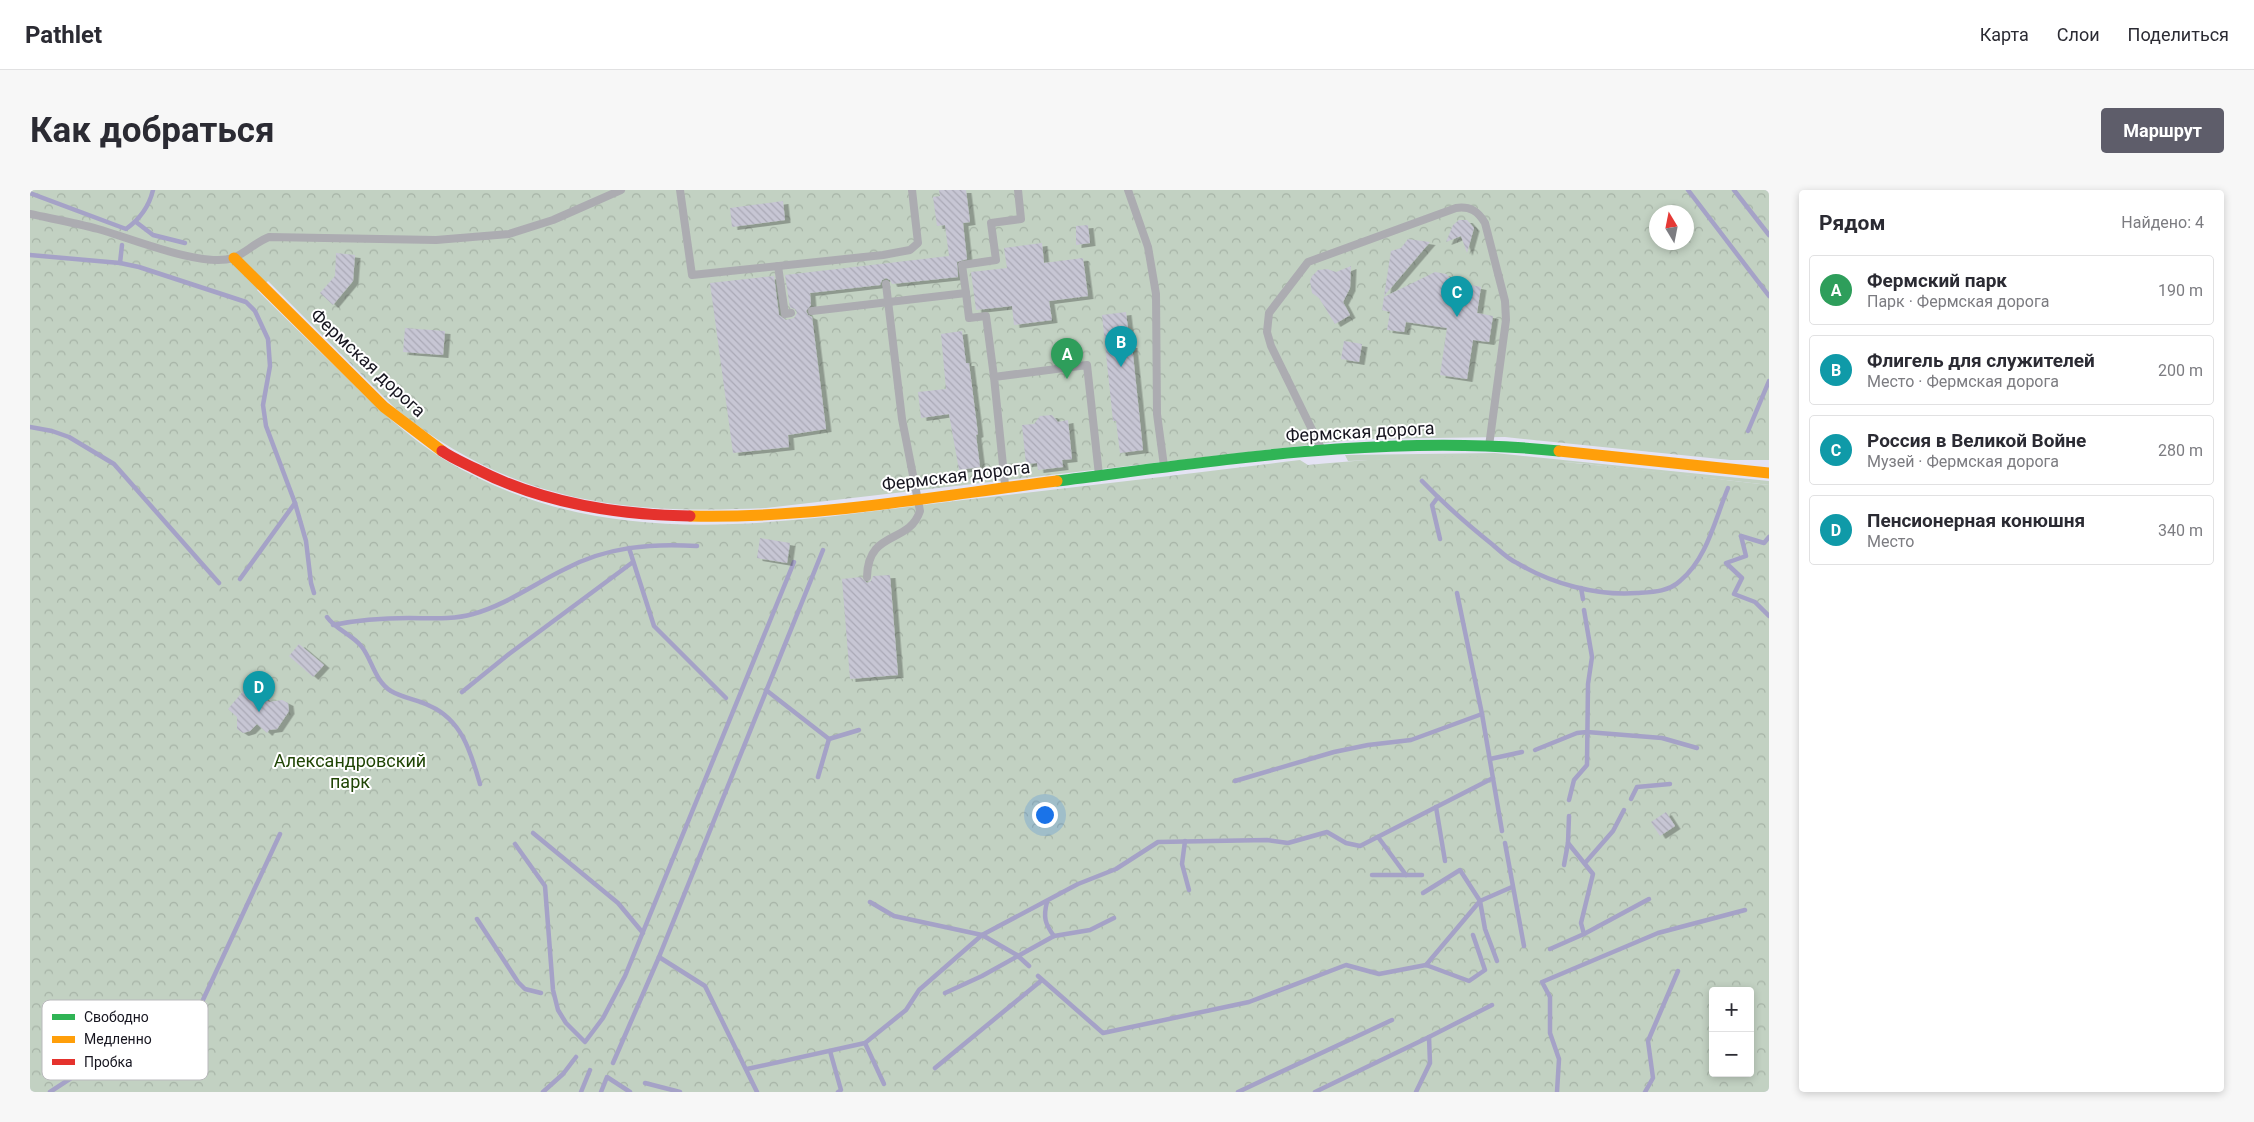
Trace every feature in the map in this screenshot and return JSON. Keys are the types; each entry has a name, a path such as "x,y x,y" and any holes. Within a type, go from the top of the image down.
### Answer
{"street":[{"name":"Фермская дорога","path":"234,258 397,419 466,464 533,494 596,509 684,518 767,516 1164,467 1322,450 1402,445 1489,446 1571,451 1769,473"}],"lane":[{"path":"30,214 99,229 180,254 222,259 234,258 250,246 270,237 436,240 509,234 553,220 621,190"},
{"path":"680,190 692,275 883,255 910,250 918,243 912,190"},
{"path":"1006,488 986,316 969,318 962,265 996,260 991,223 1021,219 1018,190"},
{"path":"1128,190 1148,247 1156,294 1156,395 1158,431 1164,467"},
{"path":"1322,450 1271,346 1267,332 1269,313 1308,262 1456,208 1464,207 1477,212 1484,223 1506,310 1505,331 1489,446"},
{"path":"883,255 884,264"},
{"path":"778,266 784,314 791,314"},
{"path":"867,577 868,559 872,552 910,527 918,519 920,511 902,419 886,284"},
{"path":"812,311 966,293"},
{"path":"994,376 1087,365 1099,476"}],"green space":[{"name":"Александровский парк","path":"30,190 1769,190 1769,460 1730,460 1505,437 1360,439 766,508 664,509 616,504 570,496 526,483 482,465 439,440 396,409 268,281 257,290 378,408 417,441 445,460 507,491 570,511 634,521 699,525 830,516 1300,460 1308,465 1408,458 1509,458 1607,466 1769,485 1769,1092 30,1092"},
{"path":"1495,453 1769,481 1769,485 1577,463 1455,457 1348,461 1345,455"}],"building":[{"path":"939,190 966,190 970,222 963,223 967,259 957,262 958,277 892,284 886,278 882,280 880,285 810,293 811,305 806,311 812,317 826,429 788,435 789,447 733,453 710,283 774,276 779,315 786,320 794,318 797,313 795,309 790,308 785,275 949,256 945,225 937,226 933,197 940,196"},
{"path":"783,201 785,220 732,227 730,208"},
{"path":"1459,220 1467,220 1474,228 1467,253 1461,236 1446,242 1453,225"},
{"path":"1088,225 1090,243 1076,245 1076,226"},
{"path":"1408,239 1430,242 1384,296 1391,251 1401,248"},
{"path":"1042,243 1044,263 1083,258 1088,296 1049,301 1052,320 1014,325 1012,306 976,310 971,272 1007,268 1004,248"},
{"path":"336,253 355,255 353,281 333,305 320,293 335,276"},
{"path":"1351,266 1350,288 1343,302 1350,315 1335,324 1319,298 1312,293 1310,281 1318,270 1327,269 1336,272"},
{"path":"1435,272 1446,274 1465,293 1466,284 1481,287 1477,313 1493,316 1489,342 1473,340 1467,379 1440,375 1447,328 1406,322 1404,332 1387,330 1390,312 1382,310 1384,297"},
{"path":"1126,312 1130,345 1132,345 1143,450 1120,453 1116,421 1113,421 1102,315"},
{"path":"405,328 445,331 443,355 403,352"},
{"path":"962,331 966,363 969,363 980,467 959,470 949,414 921,418 918,392 946,389 941,334"},
{"path":"1344,341 1362,344 1359,362 1341,359"},
{"path":"1052,415 1058,422 1068,420 1072,459 1062,460 1063,467 1038,470 1037,463 1026,464 1022,425 1034,424 1040,416"},
{"path":"760,538 790,543 787,563 757,558"},
{"path":"890,575 898,675 850,679 842,579 861,577 867,583 871,581 873,576"},
{"path":"299,644 324,665 313,677 289,656"},
{"path":"244,690 255,698 260,694 269,702 282,700 288,703 289,711 277,729 269,730 267,733 257,724 250,731 243,733 237,729 237,717 228,709"},
{"path":"1666,812 1675,826 1660,836 1651,822"}],"waterway":[{"path":"30,193 126,229 143,212 153,190"},
{"path":"1688,190 1769,296"},
{"path":"1734,190 1769,235"},
{"path":"136,222 153,235 185,243"},
{"path":"120,263 122,245"},
{"path":"30,255 120,263 139,267 246,302 255,311 268,339 270,366 263,405 266,426 295,503 306,541 314,593"},
{"path":"1748,431 1769,381"},
{"path":"30,427 52,431 69,437 114,464 219,583"},
{"path":"1422,481 1465,522 1504,555 1560,583 1606,593 1660,591 1680,581 1697,562 1704,550 1728,488"},
{"path":"1438,497 1432,505 1440,539"},
{"path":"240,579 295,503"},
{"path":"1741,536 1746,556 1726,563 1742,578 1734,594 1755,602 1769,616"},
{"path":"1741,536 1764,543 1769,537"},
{"path":"333,625 380,619 465,616 497,605 565,569 596,556 613,551 646,546 697,546"},
{"path":"629,548 654,626 726,698"},
{"path":"613,1063 659,957 823,550"},
{"path":"462,692 509,654 633,562"},
{"path":"515,844 545,886 553,990 558,1010 566,1023 585,1042 603,1018 625,976 794,562"},
{"path":"1581,588 1583,599"},
{"path":"1457,593 1482,714 1502,831"},
{"path":"1569,800 1574,780 1587,765 1588,684 1592,657 1584,610"},
{"path":"327,617 362,647 377,676 386,687 391,691 430,706 450,720 458,729 469,749 480,784"},
{"path":"766,690 829,739 859,730"},
{"path":"1235,781 1334,752 1368,745 1411,740 1482,714"},
{"path":"1535,750 1577,733 1587,732 1662,738 1697,748"},
{"path":"818,777 829,739"},
{"path":"1490,759 1522,752"},
{"path":"747,1069 865,1043 906,1010 919,990 982,935 1078,884 1116,869 1158,842 1267,840 1288,843 1327,832 1346,843 1360,846 1493,778"},
{"path":"1631,799 1637,787 1670,784"},
{"path":"1436,807 1445,861"},
{"path":"1585,863 1613,831 1624,810"},
{"path":"1564,865 1568,843 1569,816"},
{"path":"533,833 618,903 643,933"},
{"path":"203,1000 280,834"},
{"path":"1378,837 1406,875"},
{"path":"1185,841 1182,864 1189,890"},
{"path":"1505,843 1524,946"},
{"path":"1568,843 1593,874 1581,923 1584,934"},
{"path":"1423,893 1460,870 1480,901 1485,929 1497,961"},
{"path":"1372,875 1422,875"},
{"path":"1426,965 1480,901 1512,887"},
{"path":"1550,949 1584,934 1649,899"},
{"path":"870,902 894,916 982,935 1017,955 1029,966"},
{"path":"1047,902 1046,920 1054,936"},
{"path":"1557,1092 1559,1059 1550,1033 1550,997 1542,982 1658,933 1745,910"},
{"path":"945,993 982,976 1054,936 1090,930 1114,918"},
{"path":"477,919 518,982 525,989 541,993"},
{"path":"1038,976 1103,1033 1249,1002 1346,965 1379,974 1426,965 1469,981 1485,970 1473,935"},
{"path":"659,957 705,986 757,1092"},
{"path":"1645,1092 1653,1078 1648,1041 1678,971"},
{"path":"935,1068 1042,980"},
{"path":"1315,1092 1492,1005"},
{"path":"1238,1092 1392,1020"},
{"path":"1416,1092 1430,1063 1429,1037"},
{"path":"865,1043 884,1084"},
{"path":"830,1051 841,1090 838,1092"},
{"path":"543,1092 563,1074 576,1057"},
{"path":"581,1092 590,1070"},
{"path":"601,1092 607,1077 630,1092"},
{"path":"50,1092 68,1080"},
{"path":"645,1083 680,1092"}],"traffic: fast":[{"path":"1057,481 1308,451 1370,447 1496,446 1559,451"}],"traffic: slow":[{"path":"234,258 384,407 442,451"},
{"path":"1559,451 1769,473"},
{"path":"690,516 736,516 828,510 1057,481"}],"traffic: jam":[{"path":"442,451 501,481 553,499 607,510 690,516"}],"place":[{"name":"Россия в Великой Войне","path":"1457,317"},
{"name":"Флигель для служителей","path":"1121,367"},
{"name":"Фермский парк","path":"1067,379"},
{"name":"Пенсионерная конюшня","path":"259,712"}]}
